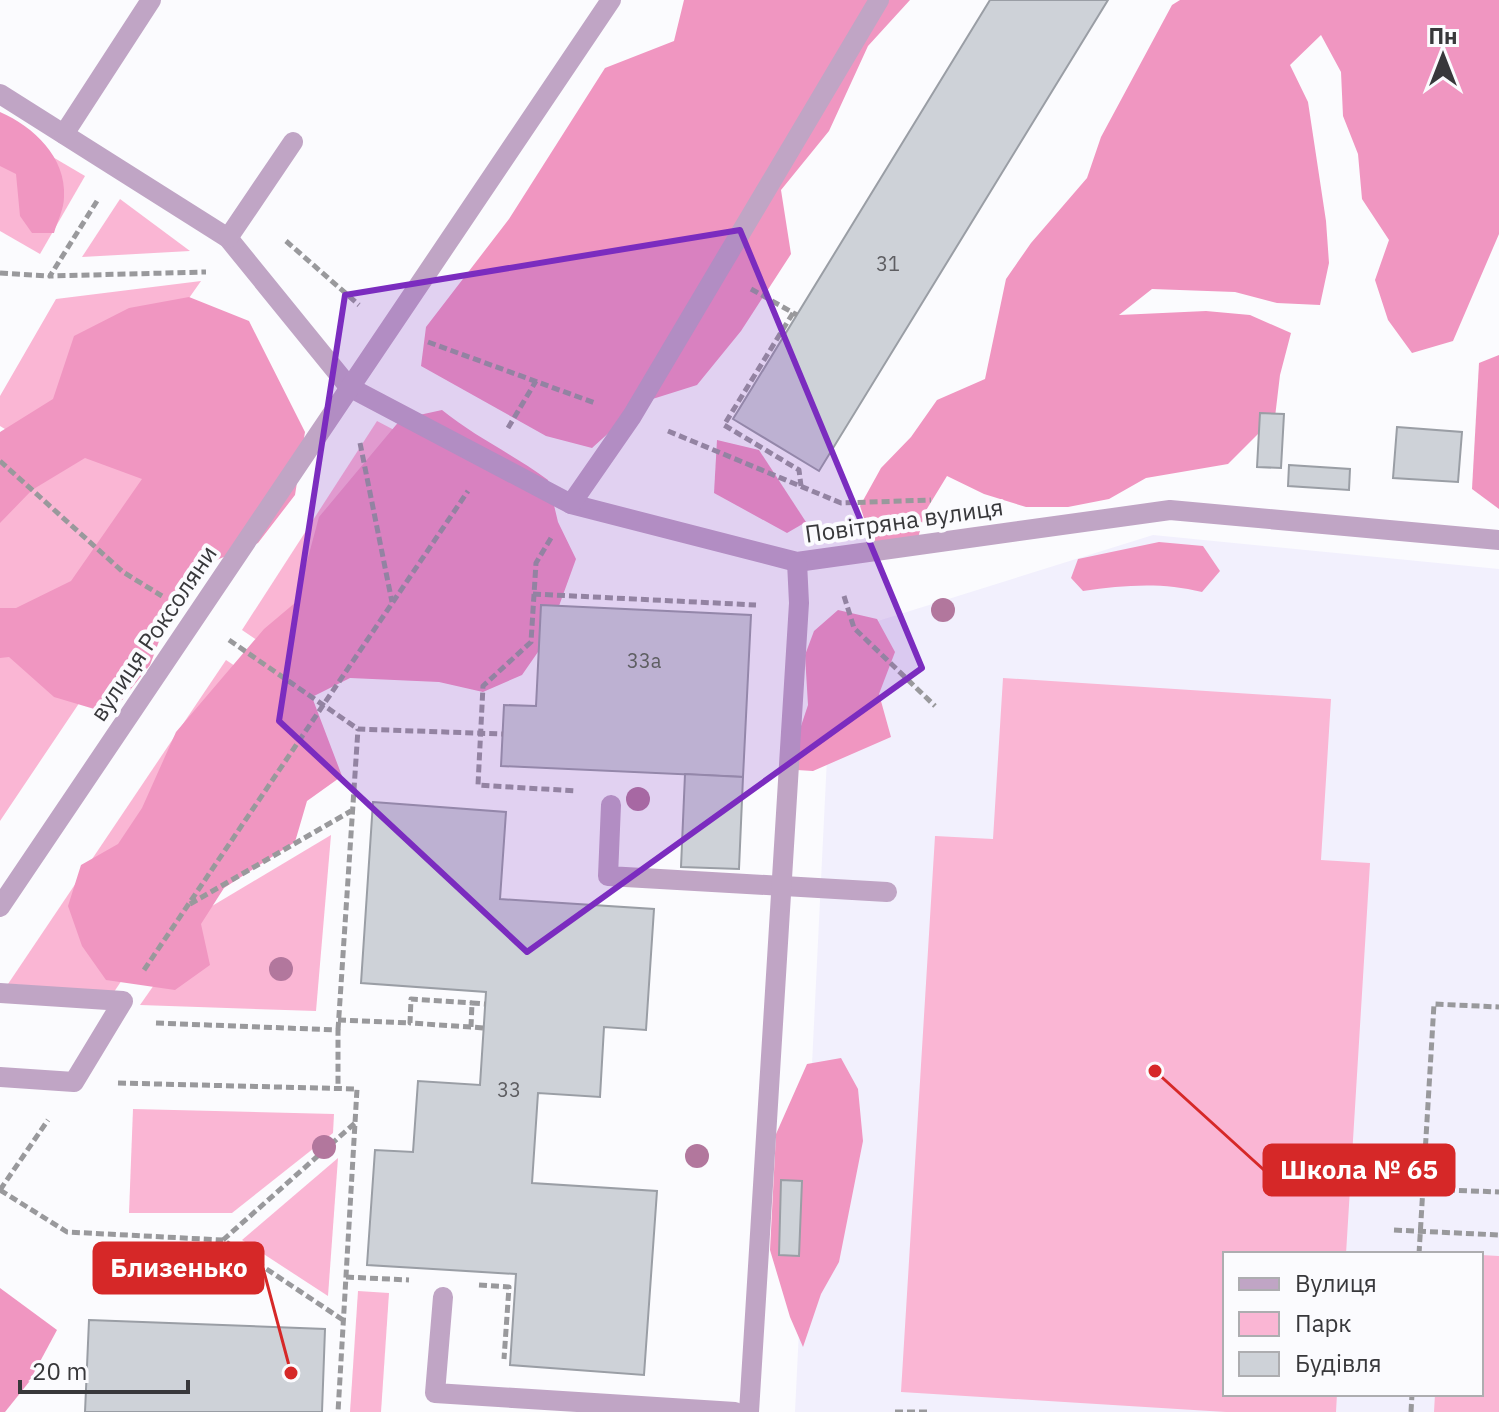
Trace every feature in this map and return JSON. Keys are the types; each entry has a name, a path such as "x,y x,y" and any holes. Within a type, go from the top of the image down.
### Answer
{"street":[{"path":"64,134 151,0"},
{"name":"вулиця Роксоляни","path":"0,907 611,0"},
{"path":"571,504 632,416 879,0"},
{"path":"0,94 228,238 349,387"},
{"path":"228,238 293,142"},
{"name":"Повітряна вулиця","path":"349,387 571,504 797,562 1170,510 1499,540"},
{"path":"749,1412 799,603 797,562"},
{"path":"611,805 608,876 887,892"},
{"path":"0,993 123,1001 74,1082 0,1077"},
{"path":"443,1297 435,1393 735,1412"}],"path":[{"path":"50,276 119,167"},
{"path":"249,208 365,310"},
{"path":"0,273 50,276 255,270"},
{"path":"797,315 793,313 724,425 799,470 801,486"},
{"path":"426,341 632,416 721,454"},
{"path":"503,436 536,381"},
{"path":"349,387 392,603"},
{"path":"0,461 123,572 163,597"},
{"path":"123,1001 470,488"},
{"path":"571,504 536,563 531,642 483,686 478,785 612,793 611,805"},
{"path":"533,594 756,605"},
{"path":"799,603 859,594"},
{"path":"844,596 854,628 935,706"},
{"path":"224,637 358,729 503,734"},
{"path":"338,1088 338,1020 358,729"},
{"path":"188,906 352,811"},
{"path":"410,1023 411,999 485,1004"},
{"path":"471,1027 472,1003"},
{"path":"1419,1252 1434,1004 1499,1007"},
{"path":"338,1020 483,1028"},
{"path":"111,1022 338,1030"},
{"path":"338,1412 344,1321 357,1089 74,1082 0,1190 67,1232 223,1240 344,1321"},
{"path":"223,1240 355,1123"},
{"path":"1423,1189 1499,1192"},
{"path":"1394,1230 1499,1235"},
{"path":"346,1277 416,1281"},
{"path":"470,1284 509,1287 503,1375"},
{"path":"895,1412 931,1412"}],"highlighted area":[{"path":"740,230 922,668 527,952 279,721 345,295"}],"shaded area":[{"path":"684,0 910,0 868,46 829,131 781,190 791,254 741,331 697,385 643,402 592,448 546,436 421,366 426,327 509,219 605,68 674,41"},
{"path":"1180,0 1499,0 1499,234 1453,341 1412,353 1388,320 1375,280 1389,240 1362,199 1358,154 1343,116 1341,72 1321,35 1290,65 1308,102 1326,221 1329,263 1320,305 1277,303 1235,292 1152,289 1119,315 1206,311 1250,315 1291,333 1280,375 1275,417 1228,464 1146,478 1109,499 1068,507 1026,507 984,494 947,476 925,512 914,553 873,546 860,506 881,468 911,437 937,400 985,379 1006,279 1031,243 1087,178 1101,137 1172,5"},
{"path":"0,112 36,135 54,156 60,169 64,202 54,233 32,233 20,216 16,174 0,166"},
{"path":"189,297 249,321 305,432 295,495 258,543 185,573 150,665 111,714 54,697 9,657 0,658 0,608 16,608 71,581 142,479 85,458 32,490 0,523 0,432 53,399 74,336 129,308"},
{"path":"1499,355 1499,509 1472,489 1479,363"},
{"path":"442,410 548,480 558,522 576,559 547,639 522,675 483,692 439,682 350,678 312,697 342,776 307,801 295,842 224,888 201,924 210,965 175,990 106,980 82,946 68,906 81,865 118,844 142,808 176,732 264,629 296,602 319,517 401,419"},
{"path":"717,440 759,450 806,522 787,533 714,493"},
{"path":"1153,535 1499,569 1499,1412 795,1412 833,635"},
{"path":"1159,542 1203,546 1220,571 1202,592 1143,586 1083,591 1071,578 1078,559"},
{"path":"838,610 877,619 895,652 879,694 891,737 813,771 797,770 797,738 808,705 805,655 814,631"},
{"path":"841,1058 858,1089 863,1141 839,1262 821,1294 803,1347 790,1317 770,1250 776,1134 807,1064"},
{"path":"0,1288 57,1330 29,1382 5,1412 0,1412"}],"green space":[{"path":"0,126 85,176 40,254 0,231"},
{"path":"120,199 190,251 82,257"},
{"path":"201,281 114,405 276,410 0,821 0,468 36,448 0,426 0,396 56,299"},
{"path":"377,421 463,466 318,681 242,630"},
{"path":"226,660 301,710 114,992 8,984"},
{"path":"1003,678 1331,699 1321,860 1370,863 1346,1252 1223,1252 1223,1396 1337,1396 1336,1412 1226,1412 901,1392 935,836 993,839"},
{"path":"331,835 316,1011 140,1005 207,909"},
{"path":"133,1109 334,1114 333,1133 232,1213 129,1213"},
{"path":"338,1158 328,1296 242,1240"},
{"path":"1483,1255 1499,1256 1499,1412 1434,1412 1435,1396 1483,1396"},
{"path":"358,1291 389,1293 381,1412 350,1412"}],"building":[{"path":"990,0 1108,0 819,471 733,419"},
{"path":"1260,413 1284,414 1281,468 1257,467"},
{"path":"1397,427 1462,432 1458,482 1393,478"},
{"path":"1289,465 1350,469 1349,490 1288,486"},
{"path":"541,605 751,615 743,777 501,766 504,705 536,706"},
{"path":"685,774 743,777 739,869 681,867"},
{"path":"373,802 506,812 500,899 654,909 646,1030 604,1027 600,1097 538,1093 532,1183 657,1191 644,1375 510,1365 516,1274 367,1265 375,1150 413,1152 418,1081 480,1085 486,992 361,983"},
{"path":"781,1180 802,1181 799,1256 779,1255"},
{"path":"89,1320 325,1329 322,1412 85,1412"}],"place":[{"name":"Школа № 65","path":"1155,1071"},
{"name":"Близенько","path":"291,1373"}]}
